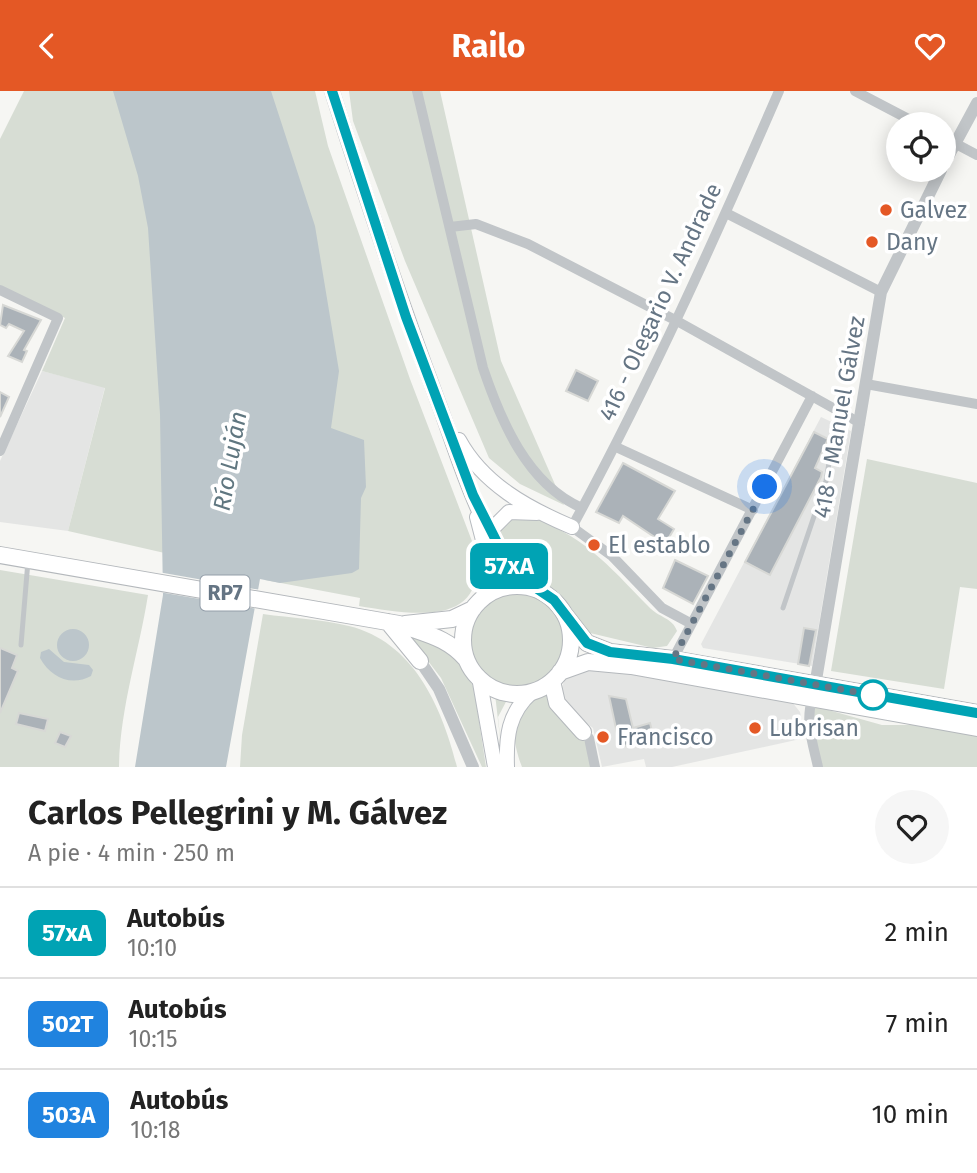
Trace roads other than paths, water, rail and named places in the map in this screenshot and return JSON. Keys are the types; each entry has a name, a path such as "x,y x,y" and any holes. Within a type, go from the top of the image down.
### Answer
{"main road":[{"path":"334,91 401,304 473,495 508,564 537,590 554,600 594,647 673,659 977,728"},
{"path":"437,398 482,474 540,513 572,527"},
{"path":"473,495 491,571 486,596"},
{"path":"491,530 509,512 540,513"},
{"name":"RP7","path":"0,555 393,623 441,637 466,659 488,686 505,693 532,692"},
{"path":"486,596 511,587 537,590"},
{"name":"RP7","path":"393,623 452,619 473,609 486,596"},
{"path":"466,659 465,628 473,609"},
{"path":"566,617 571,632 571,649 556,677 557,703 583,732"},
{"path":"393,623 420,661"},
{"path":"507,767 506,745 512,716 532,692 579,663 596,662 977,713"},
{"path":"479,677 495,767"}],"street":[{"path":"417,91 483,368 498,408 526,458 546,485 582,508"},
{"name":"416 - Olegario V. Andrade","path":"572,527 677,321 779,91"},
{"path":"855,91 895,112"},
{"name":"418 - Manuel Gálvez","path":"956,132 977,103"},
{"path":"956,144 977,155"},
{"name":"418 - Manuel Gálvez","path":"814,692 881,292 935,182"},
{"path":"726,213 881,292"},
{"path":"450,227 476,224 502,232 677,321 860,423"},
{"path":"0,290 58,318 0,451"},
{"path":"866,384 977,404"},
{"path":"673,659 812,396"},
{"path":"615,447 753,510"},
{"path":"572,527 612,556 662,608 690,624"},
{"path":"420,661 439,689 473,767"},
{"path":"814,692 808,711 818,767"},
{"path":"583,732 589,738 596,767"}],"lane":[{"path":"783,608 826,481 838,410"},
{"path":"21,645 28,559"}],"water":[{"name":"Río Luján","path":"113,91 271,91 315,226 339,371 331,428 364,440 366,487 361,498 359,569 352,573 280,583 260,579 226,767 135,767 163,595 160,414 148,228 138,176"},
{"path":"73,629 84,634 89,645 84,656 73,661 62,656 57,645 62,634"},
{"path":"49,649 64,662 89,665 93,670 91,676 76,681 55,675 40,658 41,652"}],"place":[{"name":"Galvez","path":"886,210"},
{"name":"Dany","path":"872,242"},
{"name":"El establo","path":"594,545"},
{"name":"Lubrisan","path":"755,728"},
{"name":"Francisco","path":"603,737"}]}
